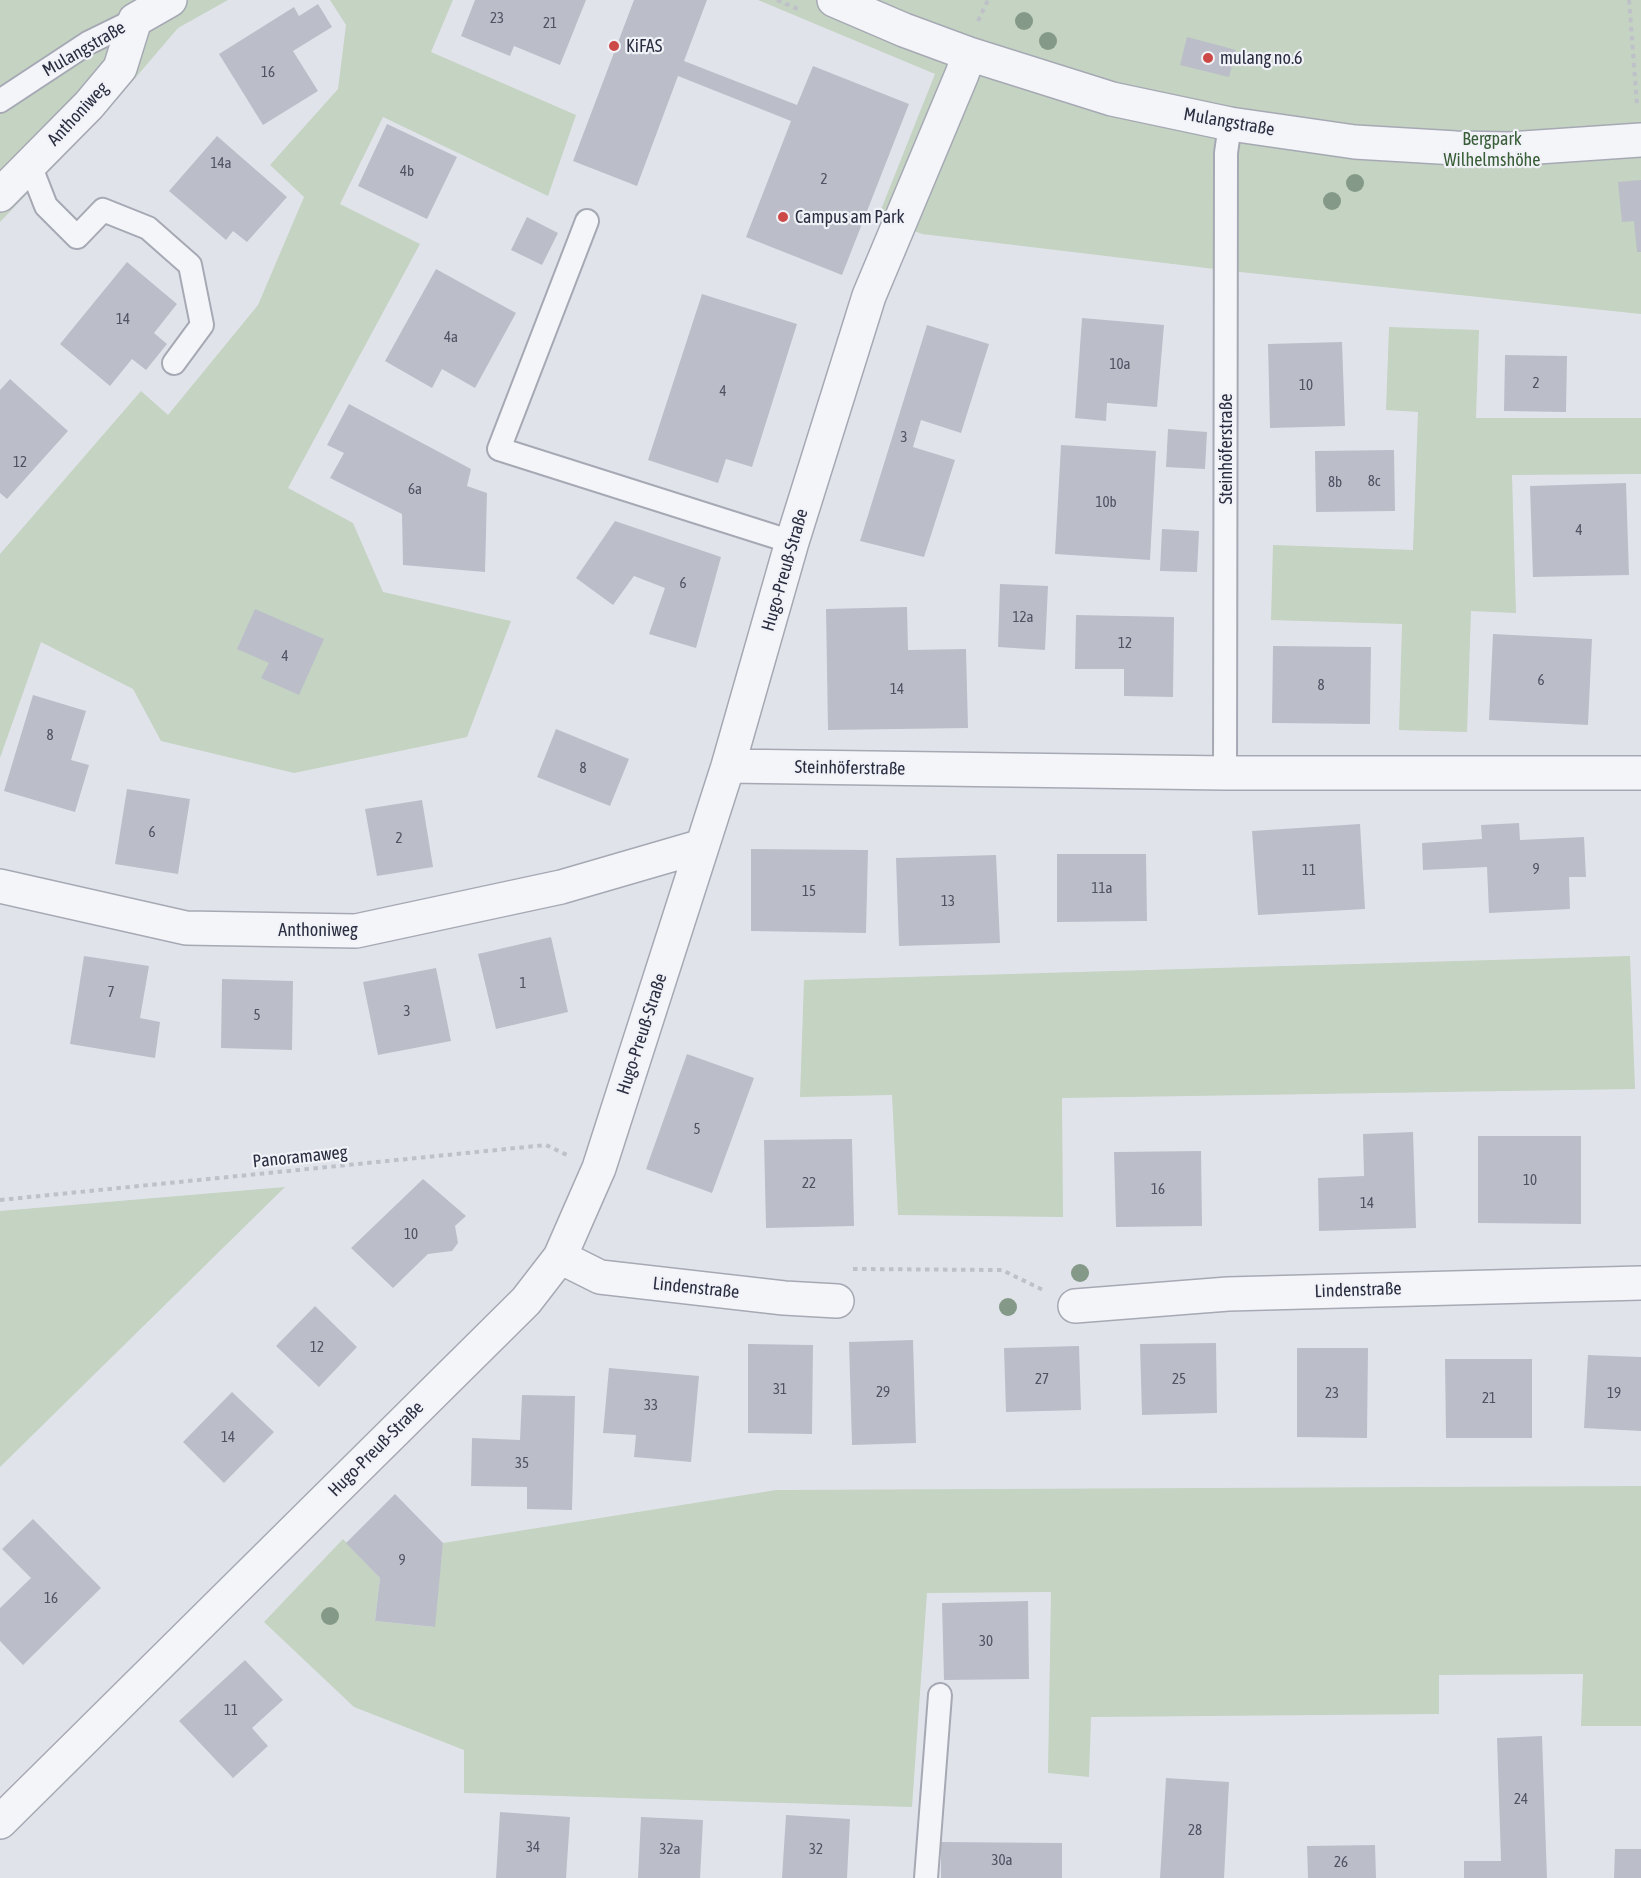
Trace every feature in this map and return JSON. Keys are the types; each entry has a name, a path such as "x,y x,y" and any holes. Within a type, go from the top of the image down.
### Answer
{"street":[{"name":"Mulangstraße","path":"135,20 170,0"},
{"name":"Mulangstraße","path":"834,0 904,30 969,54 1112,99 1230,124 1354,142 1456,148 1509,149 1641,140"},
{"name":"Anthoniweg","path":"0,195 90,105 120,68 135,20"},
{"name":"Hugo-Preuß-Straße","path":"0,1821 526,1301 560,1257 598,1168 728,766 792,543 869,296 963,74 969,54"},
{"name":"Steinhöferstraße","path":"728,766 1225,773 1641,773"},
{"name":"Anthoniweg","path":"0,886 186,928 356,931 561,887 702,846"},
{"name":"Lindenstraße","path":"560,1257 600,1278 784,1298 837,1301"},
{"name":"Lindenstraße","path":"1075,1306 1228,1294 1641,1283"}],"lane":[{"name":"Mulangstraße","path":"0,101 88,43 135,20"},
{"name":"Steinhöferstraße","path":"1225,773 1226,153 1230,124"},
{"path":"30,165 46,207 77,237 103,210 148,228 190,265 202,325 174,363"},
{"path":"587,221 499,449 792,543"},
{"path":"926,1878 940,1695"}],"path":[{"path":"1629,0 1637,106"},
{"name":"Panoramaweg","path":"0,1200 546,1145 598,1168"},
{"path":"842,1269 1002,1270 1075,1306"}],"green space":[{"path":"0,0 228,0 178,28 107,111 0,222"},
{"path":"330,0 453,0 431,52 576,115 548,196 383,117 340,204 420,244 288,488 353,523 383,592 511,621 467,737 294,773 161,741 133,689 41,642 0,758 0,554 141,391 168,415 258,305 304,197 270,165 338,89 346,25"},
{"name":"Bergpark Wilhelmshöhe","path":"758,0 1641,0 1641,314 1240,272 922,234 878,217 935,74"},
{"path":"1389,327 1479,330 1476,418 1641,418 1641,474 1512,475 1516,613 1471,611 1467,732 1399,730 1402,624 1271,620 1273,545 1413,550 1418,412 1386,410"},
{"path":"1630,956 1635,1089 1062,1098 1063,1217 898,1215 892,1095 800,1097 804,980"},
{"path":"285,1187 0,1467 0,1211"},
{"path":"1641,1486 1641,1726 1581,1726 1583,1674 1439,1675 1439,1714 1091,1717 1089,1777 1048,1773 1051,1592 927,1593 912,1807 464,1793 464,1750 354,1707 264,1622 343,1539 380,1578 375,1621 434,1627 443,1543 776,1490"}],"building":[{"path":"475,0 586,0 560,65 514,46 510,56 461,36"},
{"path":"634,0 707,0 684,61 797,105 813,66 909,104 842,275 746,237 791,121 678,76 637,186 573,161"},
{"path":"318,4 332,27 293,51 318,91 263,125 219,54 294,7 299,16"},
{"name":"mulang no.6","path":"1187,37 1236,50 1229,77 1180,65"},
{"path":"387,124 457,157 427,219 358,186"},
{"path":"217,136 287,197 247,242 233,231 226,240 169,191"},
{"path":"1641,180 1641,252 1637,252 1634,221 1622,222 1618,182"},
{"path":"527,217 558,233 542,265 511,250"},
{"path":"127,262 177,304 154,333 167,344 146,370 132,359 110,386 60,344"},
{"path":"436,269 516,313 475,388 442,369 432,388 385,361"},
{"path":"702,294 797,324 752,467 726,459 718,483 648,460"},
{"path":"1082,318 1164,325 1157,407 1107,403 1106,421 1075,418"},
{"path":"927,325 989,344 961,433 921,420 913,447 955,460 924,557 860,541"},
{"path":"1342,342 1345,426 1270,428 1268,344"},
{"path":"1505,355 1567,356 1566,412 1504,411"},
{"path":"10,379 68,431 7,499 0,493 0,390"},
{"path":"349,404 471,469 467,486 487,493 485,572 403,565 402,514 330,478 344,453 327,445"},
{"path":"1168,429 1207,432 1205,469 1166,467"},
{"path":"1061,445 1156,451 1150,560 1055,554"},
{"path":"1394,450 1395,511 1316,512 1315,451"},
{"path":"1626,483 1629,575 1533,577 1530,486"},
{"path":"615,521 721,557 696,648 649,634 665,588 634,576 613,605 576,578"},
{"path":"1162,529 1199,531 1197,572 1160,571"},
{"path":"1000,584 1048,586 1045,650 998,647"},
{"path":"907,607 908,650 966,649 968,728 828,730 826,609"},
{"path":"255,609 324,639 299,695 261,678 269,663 237,649"},
{"path":"1076,615 1174,617 1173,697 1124,696 1124,669 1075,669"},
{"path":"1493,634 1592,639 1588,725 1489,720"},
{"path":"1273,646 1371,647 1370,724 1272,723"},
{"path":"33,695 86,711 71,760 89,765 75,812 4,791"},
{"path":"556,729 629,759 610,806 537,777"},
{"path":"127,789 190,799 178,874 115,864"},
{"path":"422,800 433,867 377,876 365,809"},
{"path":"1519,823 1520,840 1584,837 1586,877 1569,877 1570,909 1489,913 1487,867 1423,870 1422,843 1482,839 1481,825"},
{"path":"1360,824 1365,909 1258,915 1252,831"},
{"path":"751,849 868,850 866,933 751,931"},
{"path":"1057,854 1146,854 1147,921 1057,922"},
{"path":"996,855 1000,943 899,946 896,858"},
{"path":"551,937 568,1012 496,1029 478,954"},
{"path":"84,956 149,966 140,1018 160,1022 155,1058 70,1044"},
{"path":"436,968 451,1041 378,1055 363,982"},
{"path":"222,979 293,981 292,1050 221,1048"},
{"path":"687,1054 754,1078 712,1193 646,1169"},
{"path":"1413,1132 1416,1228 1319,1231 1318,1178 1364,1176 1363,1134"},
{"path":"1478,1136 1581,1136 1581,1224 1478,1223"},
{"path":"852,1139 854,1226 766,1228 764,1140"},
{"path":"1201,1151 1202,1226 1116,1227 1114,1152"},
{"path":"423,1179 466,1216 455,1226 458,1243 452,1251 428,1254 393,1288 351,1248"},
{"path":"315,1306 357,1347 319,1387 276,1346"},
{"path":"913,1340 916,1443 852,1445 849,1342"},
{"path":"1216,1343 1217,1413 1142,1415 1140,1344"},
{"path":"748,1344 813,1345 812,1434 748,1433"},
{"path":"1079,1346 1081,1410 1006,1412 1004,1348"},
{"path":"1297,1348 1368,1348 1367,1438 1297,1437"},
{"path":"1588,1355 1641,1357 1641,1431 1584,1428"},
{"path":"1445,1359 1532,1359 1532,1438 1446,1438"},
{"path":"609,1368 699,1376 691,1462 634,1457 636,1435 603,1433"},
{"path":"232,1392 274,1432 224,1483 183,1442"},
{"path":"522,1395 575,1396 572,1510 527,1509 527,1487 471,1486 472,1438 520,1440"},
{"path":"395,1494 443,1543 435,1627 375,1621 380,1578 346,1543"},
{"path":"33,1519 101,1588 23,1665 0,1641 0,1608 31,1578 2,1549"},
{"path":"1028,1601 1029,1679 944,1680 942,1603"},
{"path":"245,1660 283,1700 252,1728 268,1746 233,1778 179,1721"},
{"path":"1542,1736 1547,1878 1464,1878 1464,1861 1501,1861 1497,1738"},
{"path":"1166,1778 1229,1782 1224,1878 1160,1878"},
{"path":"500,1812 570,1817 566,1878 496,1878"},
{"path":"786,1815 850,1819 847,1878 782,1878"},
{"path":"641,1817 703,1820 700,1878 638,1878"},
{"path":"941,1842 1062,1843 1062,1878 941,1878"},
{"path":"1375,1845 1376,1878 1308,1878 1307,1846"},
{"path":"1615,1849 1641,1849 1641,1878 1614,1878"}],"place":[{"name":"KiFAS","path":"614,46"},
{"name":"mulang no.6","path":"1208,58"},
{"name":"Campus am Park","path":"783,217"}]}
